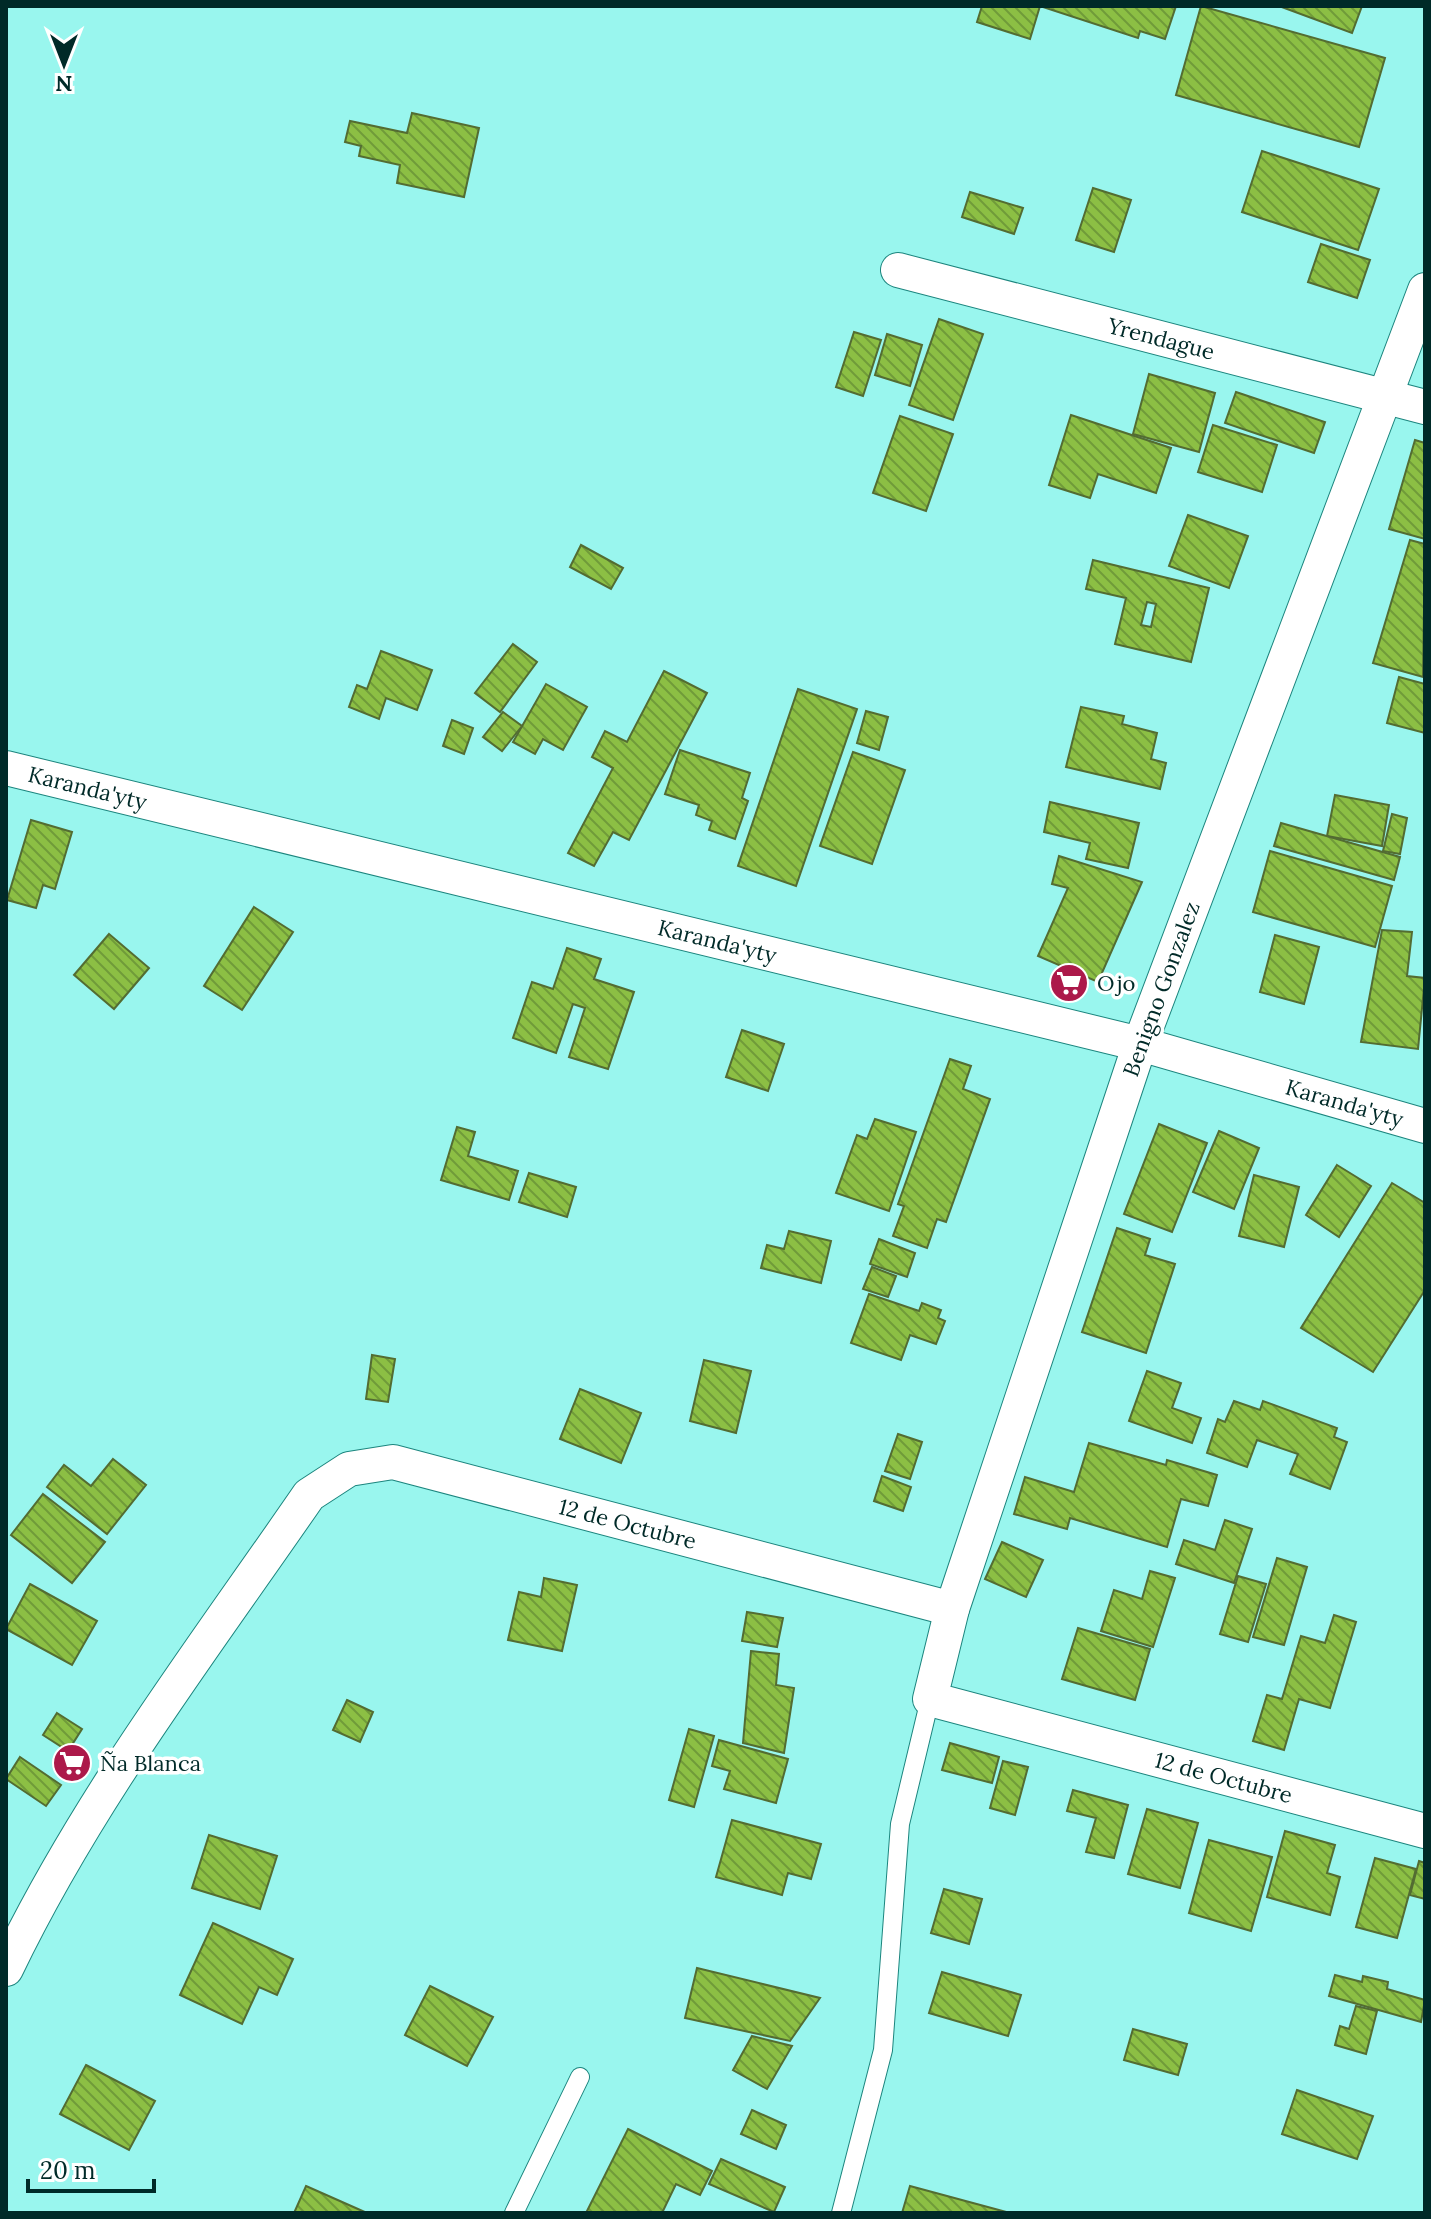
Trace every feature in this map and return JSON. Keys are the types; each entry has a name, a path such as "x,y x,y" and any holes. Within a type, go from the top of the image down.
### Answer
{"street":[{"name":"Yrendague","path":"898,270 1425,407"},
{"name":"Benigno Gonzalez","path":"930,1699 952,1609 1140,1044 1425,290"},
{"name":"Karanda'yty","path":"6,768 1140,1044 1425,1126"},
{"name":"12 de Octubre","path":"6,1969 36,1906 93,1811 309,1495 349,1469 393,1462 952,1609"},
{"name":"12 de Octubre","path":"930,1699 1425,1831"}],"lane":[{"path":"841,2213 883,2050 900,1824 930,1699"},
{"path":"514,2213 580,2077"}],"building":[{"path":"982,6 1040,6 1030,39 977,22"},
{"path":"1040,6 1176,6 1165,39 1140,31 1138,38"},
{"path":"1201,6 1385,58 1359,147 1176,95"},
{"path":"1279,6 1362,6 1352,33"},
{"path":"412,113 479,128 464,197 397,183 400,165 359,156 361,146 345,142 350,121 407,133"},
{"path":"1262,151 1379,189 1358,250 1242,212"},
{"path":"1093,188 1131,200 1114,252 1076,240"},
{"path":"970,192 1023,208 1014,234 962,217"},
{"path":"1321,244 1370,260 1357,298 1308,282"},
{"path":"939,319 983,334 953,420 909,405"},
{"path":"854,332 881,340 863,396 836,387"},
{"path":"887,334 922,345 910,386 875,375"},
{"path":"1149,374 1215,393 1199,452 1133,434"},
{"path":"1236,392 1325,422 1314,453 1225,423"},
{"path":"1071,415 1171,448 1156,493 1098,474 1090,498 1049,485"},
{"path":"900,416 953,434 926,511 873,493"},
{"path":"1213,425 1277,445 1262,492 1198,472"},
{"path":"1415,440 1425,443 1425,539 1389,529"},
{"path":"1188,515 1248,536 1229,588 1169,566"},
{"path":"1410,540 1425,544 1423,677 1373,663"},
{"path":"581,545 623,568 611,589 570,567"},
{"path":"1093,560 1209,588 1191,662 1115,644 1126,598 1086,589","holes":["1147,602 1156,604 1151,627 1141,625"]},
{"path":"513,644 537,662 500,712 475,693"},
{"path":"381,651 432,670 417,710 386,698 379,719 349,707 357,685 367,689"},
{"path":"664,671 707,693 629,840 613,832 594,866 568,853 613,768 592,757 605,731 627,742"},
{"path":"1399,677 1425,684 1425,733 1387,723"},
{"path":"546,684 587,707 563,750 543,739 535,754 513,742"},
{"path":"798,689 857,709 796,886 738,866"},
{"path":"1081,707 1124,716 1122,724 1157,733 1151,759 1166,763 1160,789 1066,767"},
{"path":"866,711 888,717 879,750 857,743"},
{"path":"503,712 522,726 502,751 483,737"},
{"path":"452,720 473,728 464,754 443,746"},
{"path":"680,750 750,773 742,798 748,801 735,839 709,830 712,821 696,815 699,805 665,794"},
{"path":"853,752 905,770 872,864 820,846"},
{"path":"1335,795 1389,805 1382,846 1327,836"},
{"path":"1050,802 1139,823 1128,868 1086,859 1090,843 1044,832"},
{"path":"1392,814 1407,818 1400,854 1383,851"},
{"path":"31,820 72,832 55,889 43,885 36,908 7,900"},
{"path":"1281,823 1400,857 1394,880 1274,846"},
{"path":"1270,851 1392,886 1375,947 1253,912"},
{"path":"1059,856 1142,882 1098,982 1038,956 1068,888 1052,884"},
{"path":"254,907 293,932 242,1010 204,986"},
{"path":"1382,930 1412,932 1407,976 1425,978 1418,1049 1361,1042"},
{"path":"109,934 149,968 114,1009 74,975"},
{"path":"1275,935 1319,947 1304,1004 1260,992"},
{"path":"567,948 601,959 594,979 634,992 608,1069 569,1057 585,1008 573,1004 556,1053 513,1038 532,982 553,989"},
{"path":"742,1030 784,1044 768,1091 726,1077"},
{"path":"950,1059 971,1066 963,1089 990,1099 946,1222 937,1219 927,1248 893,1236 904,1206 898,1204"},
{"path":"875,1119 916,1132 889,1211 836,1193 857,1135 867,1139"},
{"path":"1159,1124 1207,1143 1172,1232 1124,1214"},
{"path":"457,1127 475,1132 468,1156 518,1171 509,1200 441,1180"},
{"path":"1219,1131 1259,1148 1234,1209 1193,1192"},
{"path":"1337,1165 1371,1186 1339,1237 1306,1215"},
{"path":"529,1173 576,1187 567,1217 519,1202"},
{"path":"1254,1175 1299,1187 1284,1247 1239,1236"},
{"path":"1392,1183 1425,1203 1425,1290 1373,1372 1301,1328"},
{"path":"1117,1228 1150,1239 1145,1255 1175,1264 1146,1353 1082,1332"},
{"path":"789,1231 831,1241 821,1283 761,1268 767,1245 784,1249"},
{"path":"879,1239 915,1253 907,1277 870,1264"},
{"path":"872,1267 896,1276 888,1297 863,1289"},
{"path":"869,1294 919,1311 922,1303 941,1310 938,1318 945,1321 936,1344 910,1335 901,1360 851,1343"},
{"path":"372,1355 395,1359 388,1402 366,1399"},
{"path":"704,1360 751,1371 736,1433 690,1421"},
{"path":"1147,1371 1181,1383 1172,1408 1201,1418 1192,1443 1129,1421"},
{"path":"580,1389 641,1413 621,1463 560,1439"},
{"path":"1234,1401 1260,1410 1263,1401 1337,1428 1334,1437 1347,1442 1330,1489 1290,1474 1298,1454 1257,1440 1247,1467 1207,1453 1218,1419 1225,1422"},
{"path":"898,1434 922,1442 910,1479 885,1471"},
{"path":"1089,1443 1166,1465 1167,1460 1217,1475 1208,1506 1181,1499 1167,1547 1070,1518 1067,1529 1014,1514 1025,1477 1074,1492"},
{"path":"113,1459 146,1485 107,1534 47,1487 64,1465 91,1486"},
{"path":"882,1476 911,1487 903,1511 874,1501"},
{"path":"43,1494 105,1542 72,1583 11,1535"},
{"path":"1225,1520 1252,1529 1234,1583 1176,1564 1184,1540 1215,1550"},
{"path":"1002,1542 1043,1560 1026,1597 985,1579"},
{"path":"1277,1558 1307,1567 1284,1645 1253,1637"},
{"path":"1150,1571 1175,1578 1153,1647 1101,1631 1114,1590 1142,1599"},
{"path":"1238,1576 1266,1584 1248,1642 1220,1634"},
{"path":"544,1578 577,1585 562,1651 508,1640 519,1592 541,1597"},
{"path":"30,1584 97,1621 72,1665 6,1629"},
{"path":"747,1612 783,1618 777,1647 742,1641"},
{"path":"1334,1615 1356,1622 1330,1708 1299,1699 1284,1750 1253,1741 1267,1695 1282,1699 1301,1636 1325,1643"},
{"path":"1078,1628 1150,1649 1135,1700 1062,1679"},
{"path":"751,1651 779,1654 776,1685 794,1688 784,1753 743,1743"},
{"path":"347,1700 373,1712 360,1742 333,1730"},
{"path":"57,1713 82,1729 68,1751 43,1735"},
{"path":"689,1729 714,1736 694,1807 669,1800"},
{"path":"719,1740 788,1759 776,1803 724,1789 730,1771 712,1766"},
{"path":"950,1743 999,1757 992,1783 942,1770"},
{"path":"20,1757 61,1785 46,1806 6,1779"},
{"path":"1003,1761 1028,1767 1015,1815 990,1808"},
{"path":"1073,1790 1128,1805 1114,1858 1086,1852 1096,1818 1067,1811"},
{"path":"1147,1809 1198,1823 1180,1888 1128,1874"},
{"path":"732,1820 821,1844 811,1879 788,1873 782,1895 716,1877"},
{"path":"1285,1831 1335,1845 1327,1873 1340,1877 1330,1915 1267,1897"},
{"path":"209,1835 277,1856 260,1909 192,1888"},
{"path":"1209,1840 1272,1857 1251,1931 1189,1913"},
{"path":"1375,1858 1416,1869 1397,1938 1356,1927"},
{"path":"1419,1861 1425,1863 1425,1899 1410,1895"},
{"path":"944,1889 982,1899 969,1944 931,1933"},
{"path":"213,1923 293,1959 277,1995 259,1987 242,2024 180,1995"},
{"path":"697,1968 820,1998 790,2041 685,2018"},
{"path":"942,1972 1021,1995 1008,2036 929,2013"},
{"path":"1335,1975 1362,1982 1363,1976 1388,1982 1387,1989 1425,2000 1421,2022 1329,1996"},
{"path":"430,1986 493,2017 467,2066 405,2035"},
{"path":"1356,2006 1377,2011 1366,2054 1335,2045 1340,2026 1349,2029"},
{"path":"1133,2029 1187,2044 1178,2075 1124,2060"},
{"path":"752,2036 792,2046 767,2089 733,2070"},
{"path":"86,2065 155,2101 129,2150 60,2114"},
{"path":"1297,2090 1373,2116 1357,2159 1282,2134"},
{"path":"752,2110 786,2125 776,2149 741,2134"},
{"path":"628,2129 712,2171 700,2195 676,2184 662,2213 586,2213"},
{"path":"721,2159 785,2187 774,2212 709,2184"},
{"path":"306,2186 367,2213 294,2213"},
{"path":"910,2186 1010,2213 902,2213"}],"place":[{"name":"Ojo","path":"1069,983"},
{"name":"Ña Blanca","path":"72,1763"}]}
